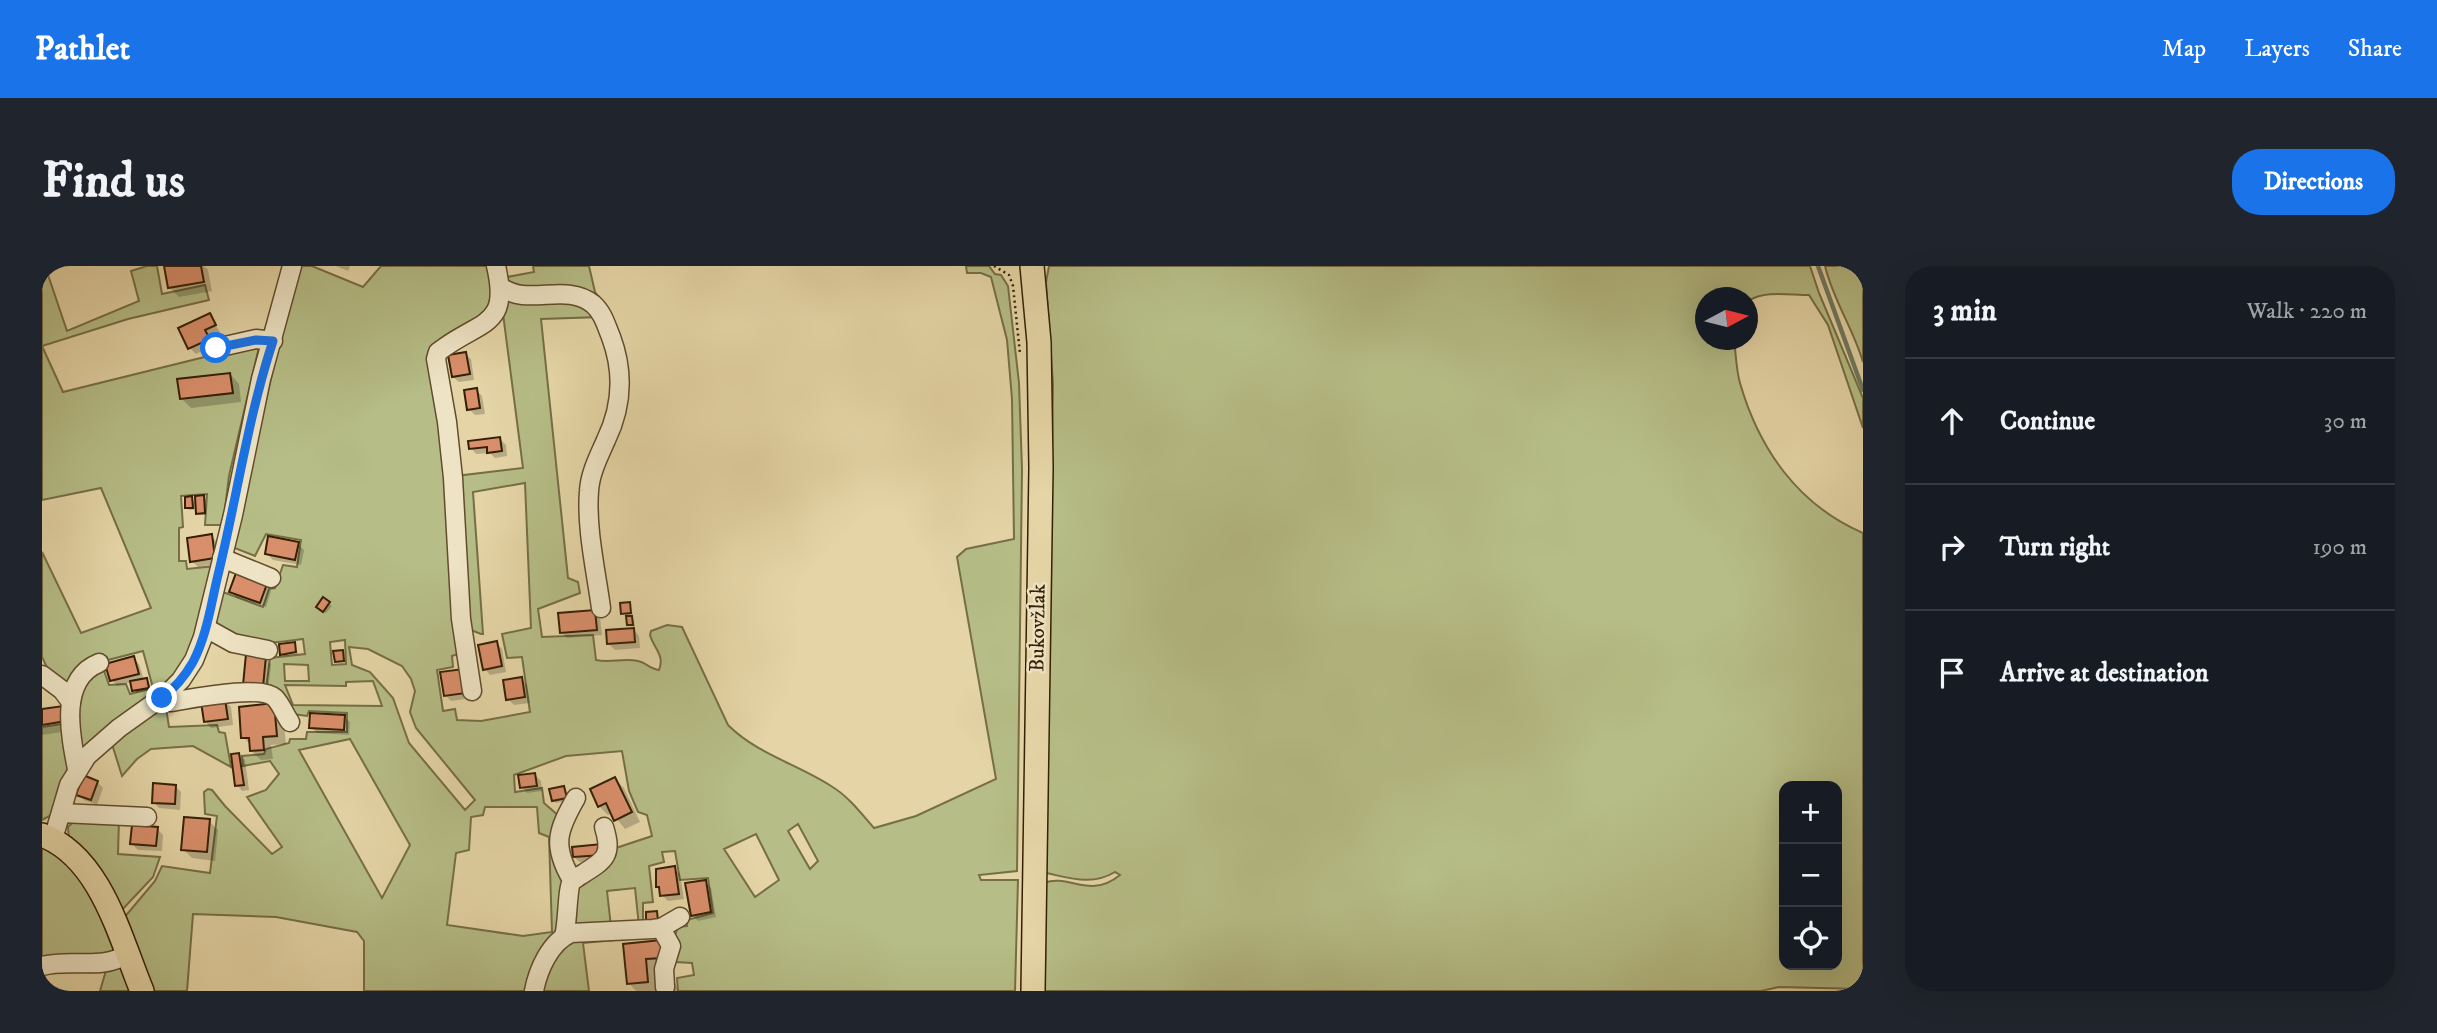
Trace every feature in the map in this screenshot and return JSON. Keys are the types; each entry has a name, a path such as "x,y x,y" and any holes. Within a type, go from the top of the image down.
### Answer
{"main road":[{"name":"Bukovžlak","path":"1032,266 1039,342 1041,442 1033,991"},
{"path":"48,837 90,872 106,901 142,991"}],"street":[{"path":"472,691 464,633 450,452 436,359 438,352 492,318 498,307 501,287 496,266"},
{"path":"48,837 61,813 69,785 87,756 119,728 162,698 181,680 194,660 206,628 261,379 291,267"},
{"path":"501,287 517,295 569,294 589,301 599,311 613,342 619,366 620,402 615,421 594,467 589,489 589,516 601,608"},
{"path":"216,348 256,340 273,341"},
{"path":"222,558 271,578"},
{"path":"206,628 233,643 268,650"},
{"path":"77,769 72,739 73,690 86,668 99,663"},
{"path":"42,675 62,690 71,702"},
{"path":"162,698 170,702 265,692 275,698 290,722"},
{"path":"534,991 547,955 564,936 568,924 572,880 561,856 559,834 576,799"},
{"path":"61,813 147,817"},
{"path":"572,880 604,859 609,850 604,827"},
{"path":"564,936 571,933 661,928 680,917"},
{"path":"661,928 671,946 664,969 665,987"},
{"path":"42,966 65,962 114,962 127,954"}],"green space":[{"path":"42,266 45,266 67,331 139,301 131,271 147,266 157,266 162,294 205,285 209,300 128,319 42,346"},
{"path":"299,266 312,266 363,287 381,266 492,266 495,306 442,345 464,652 452,656 453,667 437,670 443,711 455,709 457,720 481,721 530,712 522,657 507,658 502,634 531,628 525,483 473,492 483,634 466,628 456,476 523,468 502,306 505,296 568,296 600,317 541,319 568,578 578,582 580,593 538,609 542,637 593,635 596,660 638,661 659,670 661,660 650,635 651,631 667,625 682,627 728,725 752,744 837,790 874,828 916,816 996,779 957,557 966,549 1014,539 1012,399 1007,340 991,277 981,273 967,273 966,266 989,266 995,274 1001,275 1008,286 1019,383 1022,469 1017,871 979,875 981,880 1018,880 1015,991 678,991 677,978 694,975 692,963 676,962 674,938 678,927 687,926 687,920 713,913 708,878 680,880 675,851 662,852 664,862 649,866 653,902 643,903 643,925 639,926 635,888 607,891 611,927 572,924 571,892 616,848 652,836 647,815 638,812 629,791 622,751 566,756 514,775 515,792 542,788 544,803 560,817 565,884 564,917 530,991 364,991 364,941 357,932 276,917 193,914 187,991 148,991 123,919 155,881 162,866 210,873 217,816 205,814 204,792 212,790 272,854 282,847 247,797 266,790 279,774 270,761 243,766 242,756 264,754 266,749 289,743 290,739 306,739 307,732 347,732 347,713 309,711 307,716 293,714 266,689 270,658 305,654 303,639 268,643 242,642 222,633 215,620 223,592 263,607 269,589 275,588 283,565 297,567 301,540 266,534 255,556 232,547","holes":["345,640 346,664 332,665 330,642","349,647 368,649 402,666 415,691 410,712 416,728 475,800 465,810 409,743 393,698 370,672 352,665","284,664 308,665 309,681 285,681","373,681 382,706 293,705 285,685 346,686 346,682","350,739 410,845 382,898 299,750","485,807 537,807 539,833 549,837 552,932 523,936 447,925 456,853 469,850 471,817 483,815","798,824 818,861 810,869 788,831","756,834 779,880 755,897 724,849"]},
{"path":"533,266 589,266 595,292 601,300 518,293 502,278 534,272"},
{"path":"1049,266 1810,266 1863,398 1863,428 1828,325 1809,295 1769,294 1758,297 1758,287 1695,287 1695,350 1735,350 1739,378 1748,407 1770,452 1784,472 1819,507 1863,533 1863,989 1779,987 1761,991 1042,991 1044,883 1062,881 1099,885 1120,875 1115,872 1098,879 1081,880 1046,873 1053,384 1046,282"},
{"path":"1825,266 1863,266 1863,362 1833,291"},
{"path":"42,346 63,392 249,346 259,347 229,476 223,525 205,525 207,494 181,496 183,527 179,528 179,561 186,561 187,569 216,566 199,633 176,676 78,755 77,694 102,665 109,685 126,684 130,694 153,688 143,651 104,661 69,687 51,676 42,657 42,552 81,633 151,608 101,488 42,500"},
{"path":"159,708 166,708 169,727 217,725 219,732 225,733 231,767 193,746 151,749 137,759 122,776 111,741"},
{"path":"68,723 70,770 53,814 42,820 42,727"},
{"path":"119,819 118,854 160,857 153,877 121,911 69,839 68,827 73,822"},
{"path":"42,843 71,864 97,903 117,956 42,963"},
{"path":"614,934 614,940 583,943 589,991 537,991 567,938"},
{"path":"121,965 130,991 100,991 107,967"}],"building":[{"path":"164,266 201,266 204,282 168,288"},
{"path":"210,313 216,325 205,330 210,339 188,349 178,328"},
{"path":"466,352 470,374 452,377 448,355"},
{"path":"230,373 233,393 180,399 177,379"},
{"path":"477,388 480,408 467,410 464,390"},
{"path":"500,437 502,451 487,453 487,447 469,449 468,441"},
{"path":"204,495 205,513 196,514 195,496"},
{"path":"192,496 193,508 185,508 185,497"},
{"path":"212,534 215,558 190,562 187,538"},
{"path":"268,536 299,542 295,560 265,554"},
{"path":"236,573 267,584 260,603 229,592"},
{"path":"323,597 330,602 323,612 316,607"},
{"path":"630,602 631,613 621,614 620,603"},
{"path":"595,610 597,630 560,633 558,613"},
{"path":"626,616 632,616 633,625 627,625"},
{"path":"634,628 635,642 607,644 606,630"},
{"path":"497,641 502,666 483,670 478,645"},
{"path":"295,642 296,652 280,655 279,644"},
{"path":"343,650 344,661 335,662 333,651"},
{"path":"246,654 266,656 263,687 243,685"},
{"path":"134,656 139,674 110,681 105,664"},
{"path":"463,669 466,693 444,696 440,672"},
{"path":"522,677 525,697 506,700 503,680"},
{"path":"147,678 149,688 132,691 130,681"},
{"path":"225,699 228,719 204,722 201,702"},
{"path":"274,703 277,736 263,737 264,750 250,751 249,738 241,738 239,707"},
{"path":"63,706 66,721 42,725 42,709"},
{"path":"310,713 345,715 344,730 309,728"},
{"path":"239,753 244,785 235,786 231,754"},
{"path":"535,773 537,786 520,788 518,775"},
{"path":"83,775 98,781 91,800 76,795"},
{"path":"615,777 632,812 614,821 606,803 598,807 590,789"},
{"path":"153,783 176,785 175,804 152,803"},
{"path":"564,786 567,798 552,801 549,789"},
{"path":"184,817 210,819 207,852 181,850"},
{"path":"132,825 158,827 156,846 130,844"},
{"path":"602,844 603,855 573,857 572,847"},
{"path":"675,866 679,894 660,896 659,887 656,887 656,869"},
{"path":"706,880 711,912 691,916 685,883"},
{"path":"657,911 658,921 646,921 646,912"},
{"path":"661,940 663,958 646,959 648,982 627,984 623,944"}],"waterway":[{"path":"1818,266 1863,390"}],"route":[{"path":"162,698 181,680 204,637 261,379 273,341 256,340 216,348"}]}
